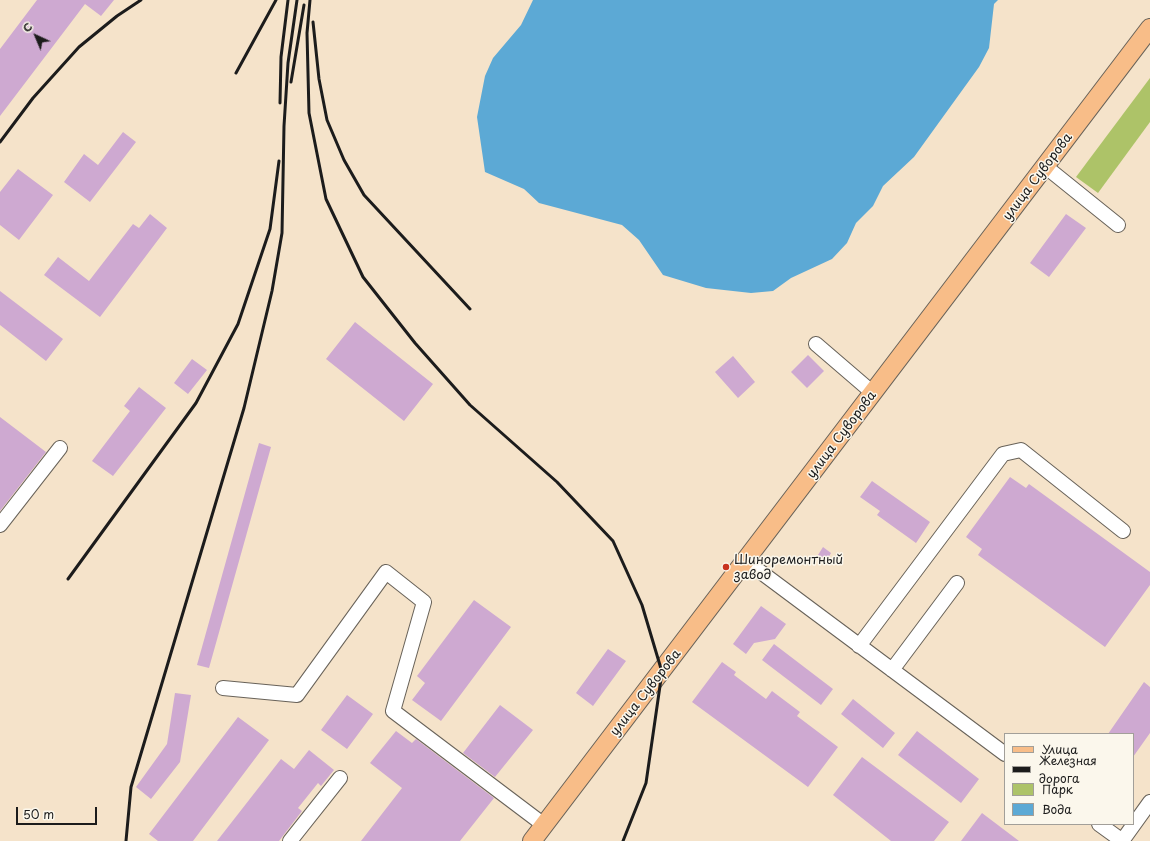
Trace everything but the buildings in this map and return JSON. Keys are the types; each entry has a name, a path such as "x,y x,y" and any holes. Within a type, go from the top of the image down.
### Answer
{"main road":[{"name":"улица Суворова","path":"532,841 1046,167 1150,28"}],"lane":[{"path":"1046,167 1118,225"},
{"path":"816,344 873,393"},
{"path":"0,525 60,448"},
{"path":"859,646 1003,454 1022,450 1123,531"},
{"path":"746,561 1004,753"},
{"path":"224,688 298,695 386,572 424,602 393,711 544,825"},
{"path":"892,670 958,583"},
{"path":"290,841 340,778"},
{"path":"1134,824 1150,802"},
{"path":"1100,825 1122,841 1133,825"}],"green space":[{"path":"1150,78 1150,122 1098,193 1076,177"}],"water":[{"path":"533,0 998,0 994,4 989,48 979,67 914,157 883,186 873,206 856,223 847,243 832,259 791,278 773,291 751,293 706,288 663,275 639,240 622,225 539,203 524,189 485,172 477,117 485,76 493,58 521,25"}],"railway":[{"path":"0,142 33,98 79,47 117,16 141,0"},
{"path":"236,73 276,0"},
{"path":"280,103 281,57 288,0"},
{"path":"126,841 131,787 244,408 272,291 282,233 284,126 288,63 297,0"},
{"path":"310,0 307,33 309,113 326,199 363,277 415,343 470,405 557,482 613,541 642,605 662,672 646,783 623,841"},
{"path":"291,82 304,5"},
{"path":"313,22 319,79 327,120 344,160 364,195 470,309"},
{"path":"68,579 196,403 238,324 270,229 279,161"}],"place":[{"name":"Шиноремонтный завод","path":"726,567"}]}
